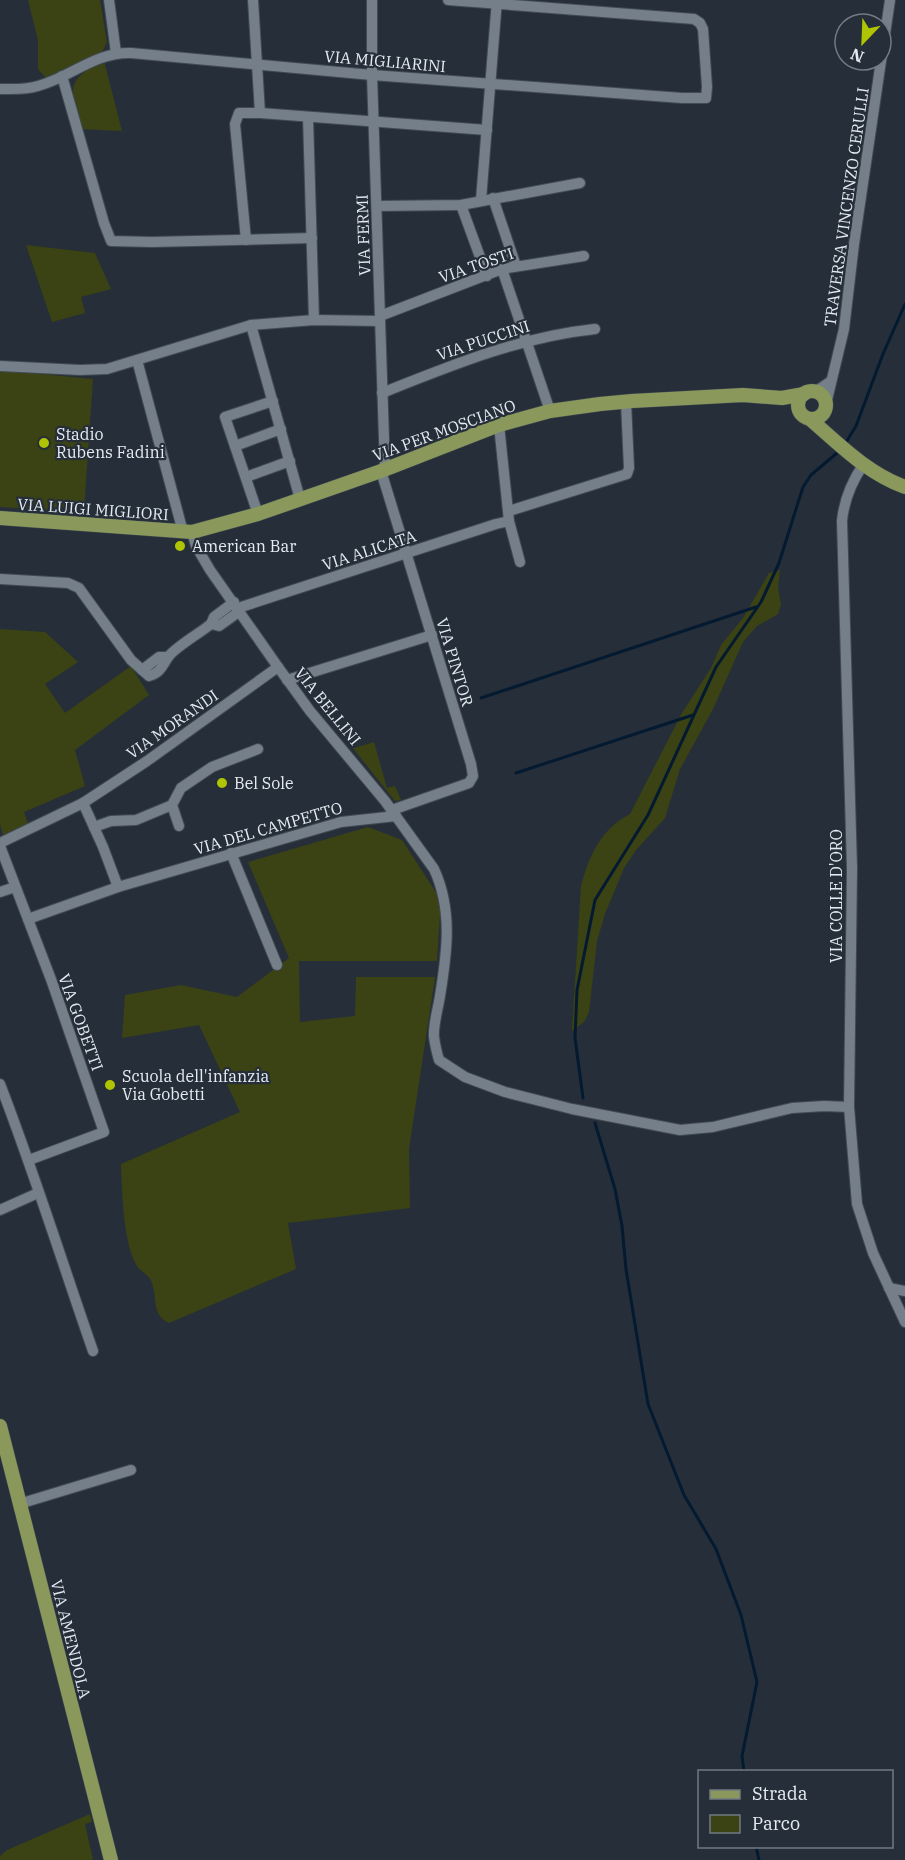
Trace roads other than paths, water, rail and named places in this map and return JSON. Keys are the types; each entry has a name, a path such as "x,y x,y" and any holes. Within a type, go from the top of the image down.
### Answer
{"main road":[{"name":"VIA PER MOSCIANO","path":"188,532 258,514 383,470 499,425 550,411 626,402 743,395 782,398 809,393"},
{"path":"805,415 800,400 809,393 822,396 832,441"},
{"path":"782,398 863,465 905,487"},
{"path":"805,415 818,418 826,406"},
{"name":"VIA LUIGI MIGLIORI","path":"0,518 188,532"},
{"name":"VIA AMENDOLA","path":"0,1426 111,1860"}],"street":[{"path":"109,0 116,52"},
{"path":"253,0 260,113"},
{"name":"VIA FERMI","path":"372,0 383,470"},
{"path":"448,0 497,2 482,200"},
{"name":"TRAVERSA VINCENZO CERULLI","path":"826,406 844,329 854,244 890,0"},
{"name":"VIA MIGLIARINI","path":"0,89 30,88 116,52 372,75 706,98 703,29 700,23 684,18 497,2"},
{"path":"62,76 111,241 117,243 312,238"},
{"path":"246,240 235,124 239,113 487,130"},
{"path":"308,117 314,320"},
{"path":"377,206 461,205 580,183"},
{"path":"493,198 516,266"},
{"path":"461,205 487,276"},
{"name":"VIA TOSTI","path":"380,319 502,269 585,256"},
{"path":"502,269 550,411"},
{"path":"0,366 107,369 251,325 314,320 380,319"},
{"path":"251,325 300,499"},
{"name":"VIA PUCCINI","path":"382,393 456,363 525,341 595,328"},
{"name":"VIA BELLINI","path":"137,360 188,532 287,680 394,813"},
{"path":"809,393 831,381"},
{"path":"258,514 225,417 273,401"},
{"name":"VIA ALICATA","path":"0,579 68,583 75,586 82,591 131,660 142,670 159,657 168,657 212,624 219,626 237,607 496,524 509,516 627,474 629,468 626,402"},
{"path":"499,425 509,516 520,562"},
{"path":"235,446 281,429"},
{"path":"246,477 290,461"},
{"name":"VIA COLLE D'ORO","path":"863,465 848,493 842,521 852,868 849,1107 857,1204 873,1253 905,1322"},
{"name":"VIA PINTOR","path":"383,470 473,776 469,783 394,813"},
{"path":"287,680 432,635"},
{"name":"VIA MORANDI","path":"83,803 147,761 278,667"},
{"path":"94,827 111,821 136,820 172,805 181,788 212,767 258,749"},
{"path":"0,845 83,803 118,887"},
{"path":"172,805 179,826"},
{"path":"394,813 434,869 443,891 447,929 444,973 434,1035 439,1060 465,1077 505,1092 572,1109 680,1130 713,1127 792,1108 849,1107"},
{"name":"VIA DEL CAMPETTO","path":"28,919 118,887 231,853 341,822 394,813"},
{"name":"VIA GOBETTI","path":"0,845 104,1132 29,1160"},
{"path":"231,853 277,965"},
{"path":"0,892 15,887"},
{"path":"0,1084 29,1160 38,1193 93,1351"},
{"path":"0,1210 38,1193"},
{"path":"889,1288 905,1291"},
{"path":"19,1504 131,1470"}],"waterway":[{"path":"845,444 856,426 905,304"},
{"path":"583,1098 575,1038 577,990 595,900 648,815 716,667 761,602 779,563 803,487 811,475 837,453"},
{"path":"481,698 756,607"},
{"path":"516,773 693,715"},
{"path":"595,1123 615,1189 622,1226 626,1269 648,1404 684,1495 716,1549 741,1615 757,1682 742,1756 744,1770"},
{"path":"756,1848 759,1860"}],"place":[{"name":"Stadio Rubens Fadini","path":"44,443"},
{"name":"American Bar","path":"180,546"},
{"name":"Bel Sole","path":"222,783"},
{"name":"Scuola dell'infanzia Via Gobetti","path":"110,1085"}]}
